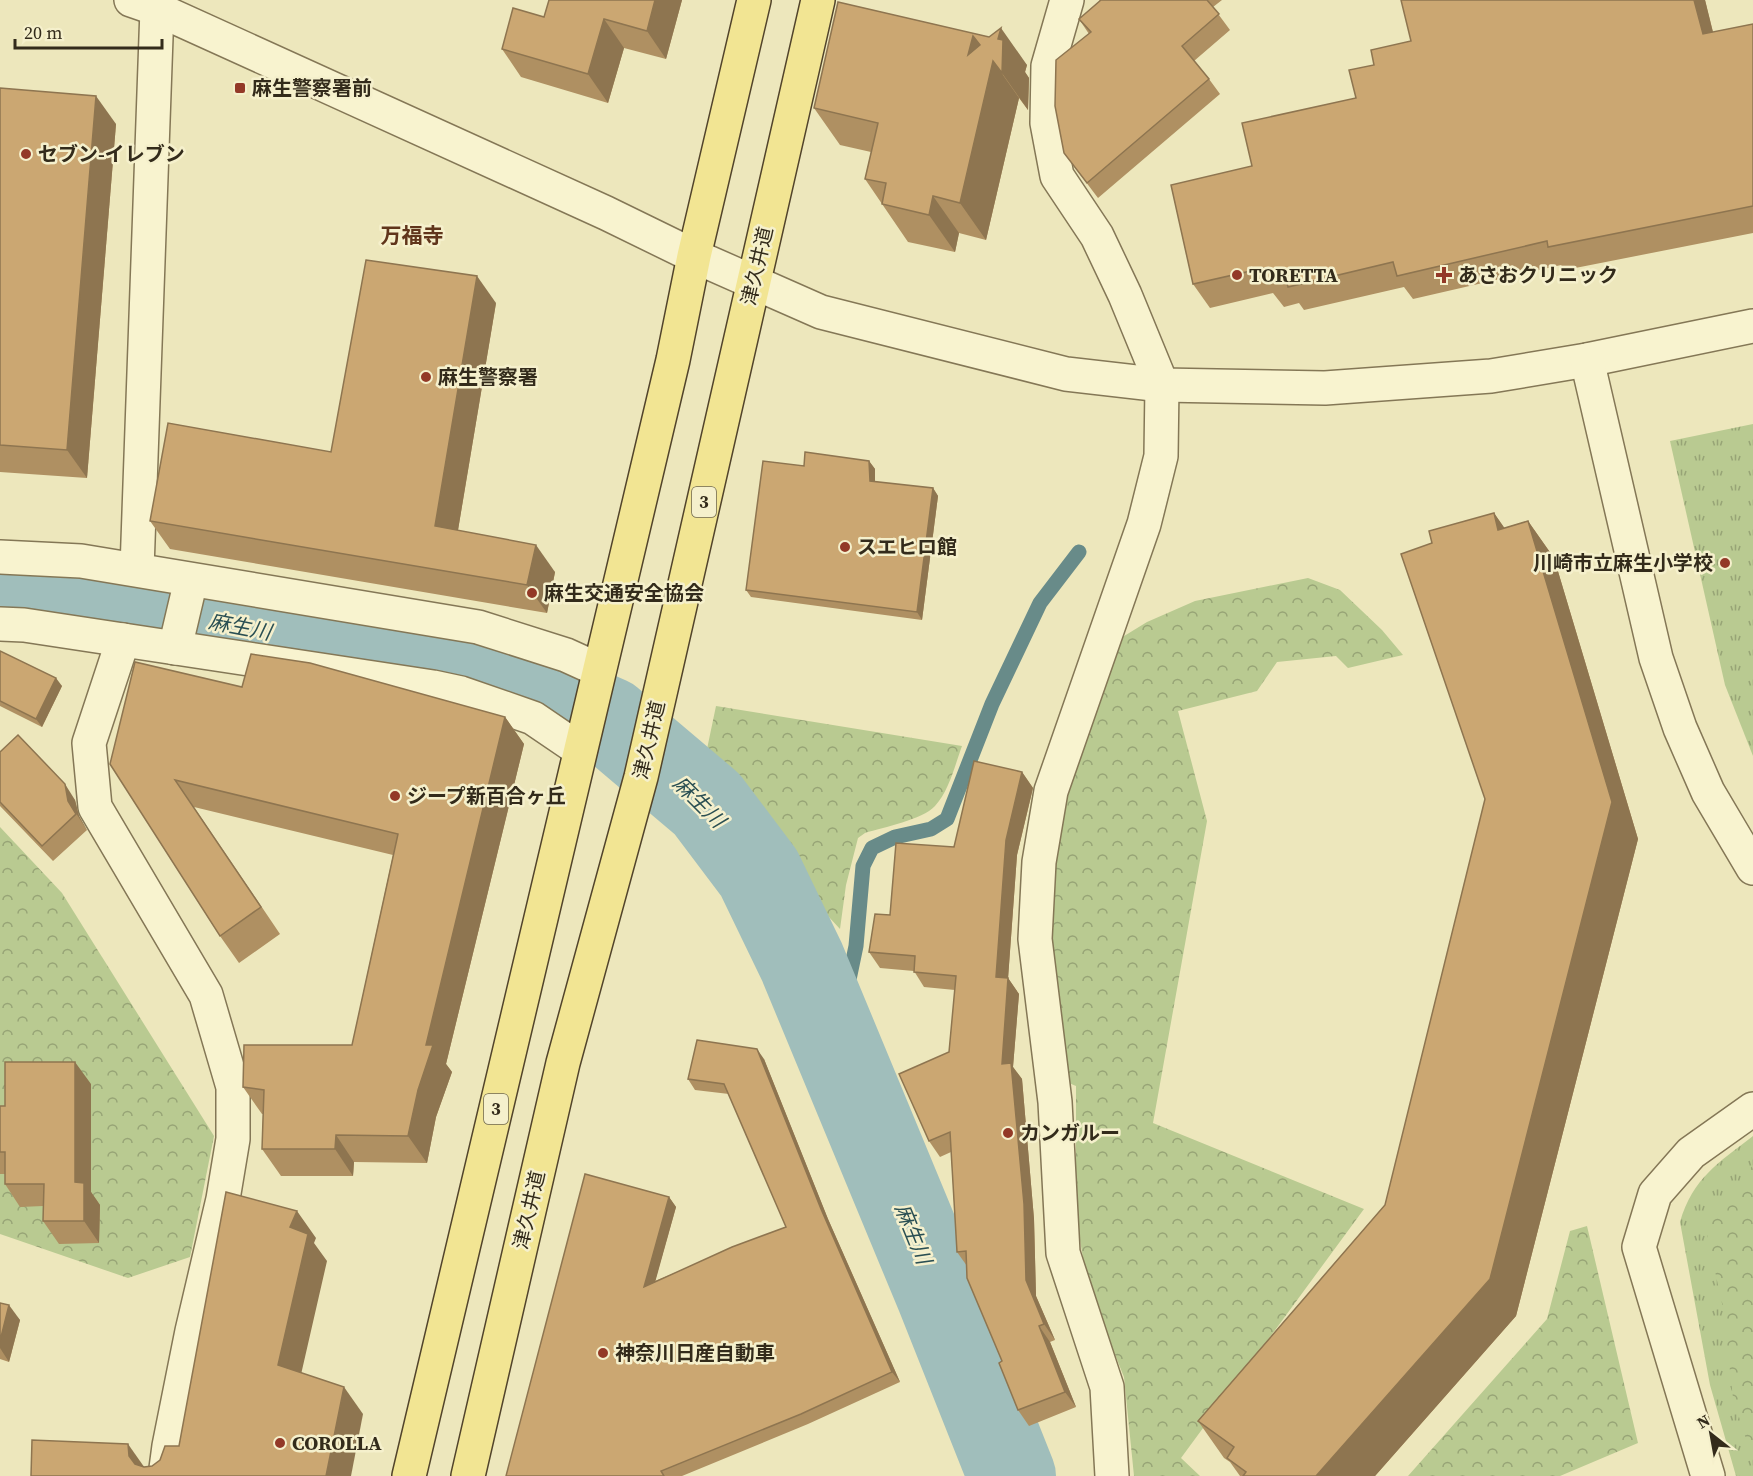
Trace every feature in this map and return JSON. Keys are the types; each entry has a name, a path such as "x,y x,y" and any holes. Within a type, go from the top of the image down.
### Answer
{"main road":[{"name":"3","path":"409,1476 673,360 694,256 754,0"},
{"name":"津久井道","path":"468,1476 563,1063 641,777 818,0"}],"street":[{"path":"1067,0 1048,66 1047,123 1057,176 1097,236 1125,295 1162,385 1161,456 1144,524 1051,791 1039,862 1035,939 1055,1102 1063,1253 1107,1388 1112,1476"},
{"path":"137,569 144,5 821,312 1066,374 1162,385 1325,387 1491,376 1587,360 1753,326"},
{"path":"1587,360 1656,658 1680,728 1708,792 1753,868"},
{"path":"0,557 81,561 137,569 189,587 478,627 567,655 597,679"},
{"path":"177,642 189,587"},
{"path":"0,624 24,625 123,640 177,642 433,687 460,693 533,718 581,746"},
{"path":"123,640 89,743 95,807 206,995 233,1087 233,1139 223,1198 192,1331 165,1476"},
{"path":"1708,1476 1639,1247 1655,1194 1691,1153 1753,1109"}],"green space":[{"name":"川崎市立麻生小学校","path":"1753,424 1753,756 1725,685 1670,441"},
{"path":"1308,578 1340,590 1382,630 1403,655 1348,668 1336,656 1277,662 1257,691 1178,711 1207,821 1153,1123 1364,1209 1181,1458 1200,1476 1134,1476 1124,1377 1088,1287 1076,1217 1076,1086 1057,1078 1052,1039 1050,875 1057,826 1116,641 1147,622 1195,601"},
{"path":"716,706 962,746 948,785 935,806 912,819 865,833 858,838 846,885 840,929 816,903 794,860 771,824 707,749"},
{"path":"0,827 62,893 214,1136 190,1257 128,1278 0,1234"},
{"path":"1753,1136 1753,1476 1736,1476 1710,1385 1680,1222 1692,1194 1708,1173"},
{"path":"1753,1165 1753,1461 1733,1398 1723,1308 1705,1225"},
{"path":"1587,1226 1638,1443 1560,1476 1408,1476 1547,1319 1570,1231"}],"building":[{"path":"549,0 655,0 647,31 604,19 588,74 502,49 513,8 544,17"},
{"path":"1101,0 1207,0 1219,14 1182,46 1209,79 1087,183 1064,153 1055,106 1056,60 1091,32 1079,19"},
{"path":"1401,0 1694,0 1703,34 1753,24 1753,206 1548,247 1547,241 1397,276 1393,262 1288,287 1286,279 1267,284 1264,268 1193,284 1171,185 1252,166 1242,123 1356,98 1349,70 1374,65 1371,50 1411,41"},
{"path":"838,2 989,37 1001,28 998,39 1003,40 1002,73 993,61 960,203 933,196 929,215 882,204 886,183 865,179 878,123 814,108","holes":["973,36 980,45 968,55"]},
{"path":"0,88 96,96 67,450 0,445"},
{"name":"麻生警察署","path":"366,260 477,276 435,526 536,545 527,585 150,521 168,423 331,452"},
{"name":"スエヒロ館","path":"805,452 869,461 870,481 933,488 917,612 746,590 763,461 804,466"},
{"path":"1494,513 1498,530 1528,521 1612,802 1490,1279 1316,1476 1243,1476 1246,1472 1227,1458 1234,1447 1198,1421 1385,1205 1485,799 1401,554 1432,543 1429,531"},
{"path":"0,651 56,678 36,719 0,701"},
{"path":"251,654 310,663 505,717 426,1045 433,1045 418,1090 408,1136 336,1135 335,1149 262,1149 264,1090 243,1087 244,1045 352,1045 398,834 175,780 261,907 220,936 110,764 135,662 242,687"},
{"path":"18,735 65,784 68,801 76,814 42,846 0,802 0,752"},
{"path":"974,761 1022,772 1006,840 996,977 1008,978 1002,1064 1011,1063 1024,1204 1026,1280 1044,1324 1039,1326 1065,1392 1018,1410 999,1363 1002,1361 967,1278 966,1251 957,1252 950,1132 929,1141 899,1074 949,1052 956,976 914,972 915,956 869,952 875,914 890,915 896,843 954,847"},
{"path":"697,1040 757,1049 821,1209 892,1372 801,1414 661,1471 664,1476 506,1476 585,1174 669,1197 644,1287 732,1247 786,1227 724,1084 688,1079"},
{"path":"5,1062 75,1062 75,1182 84,1183 84,1221 43,1221 44,1184 5,1184 5,1152 0,1152 0,1106 5,1106"},
{"path":"226,1192 297,1211 290,1227 308,1234 278,1365 344,1387 326,1476 31,1476 32,1440 128,1444 129,1456 135,1464 144,1467 152,1466 160,1460 165,1446 179,1446"},
{"path":"0,1303 9,1305 0,1341"}],"waterway":[{"path":"836,1042 856,946 863,866 872,848 895,837 931,829 947,819 992,704 1040,603 1079,552"},
{"name":"麻生川","path":"0,591 60,591 520,682 609,721 707,804 759,873 802,962 940,1295 1012,1476"}],"place":[{"name":"麻生警察署前","path":"240,88"},
{"name":"セブン-イレブン","path":"26,154"},
{"name":"TORETTA","path":"1237,275"},
{"name":"あさおクリニック","path":"1444,275"},
{"name":"麻生警察署","path":"426,377"},
{"name":"スエヒロ館","path":"845,547"},
{"name":"川崎市立麻生小学校","path":"1725,563"},
{"name":"麻生交通安全協会","path":"532,593"},
{"name":"ジープ新百合ヶ丘","path":"395,796"},
{"name":"カンガルー","path":"1008,1133"},
{"name":"神奈川日産自動車","path":"603,1353"},
{"name":"COROLLA","path":"280,1443"}],"district":[{"name":"万福寺","path":"412,236"}]}
